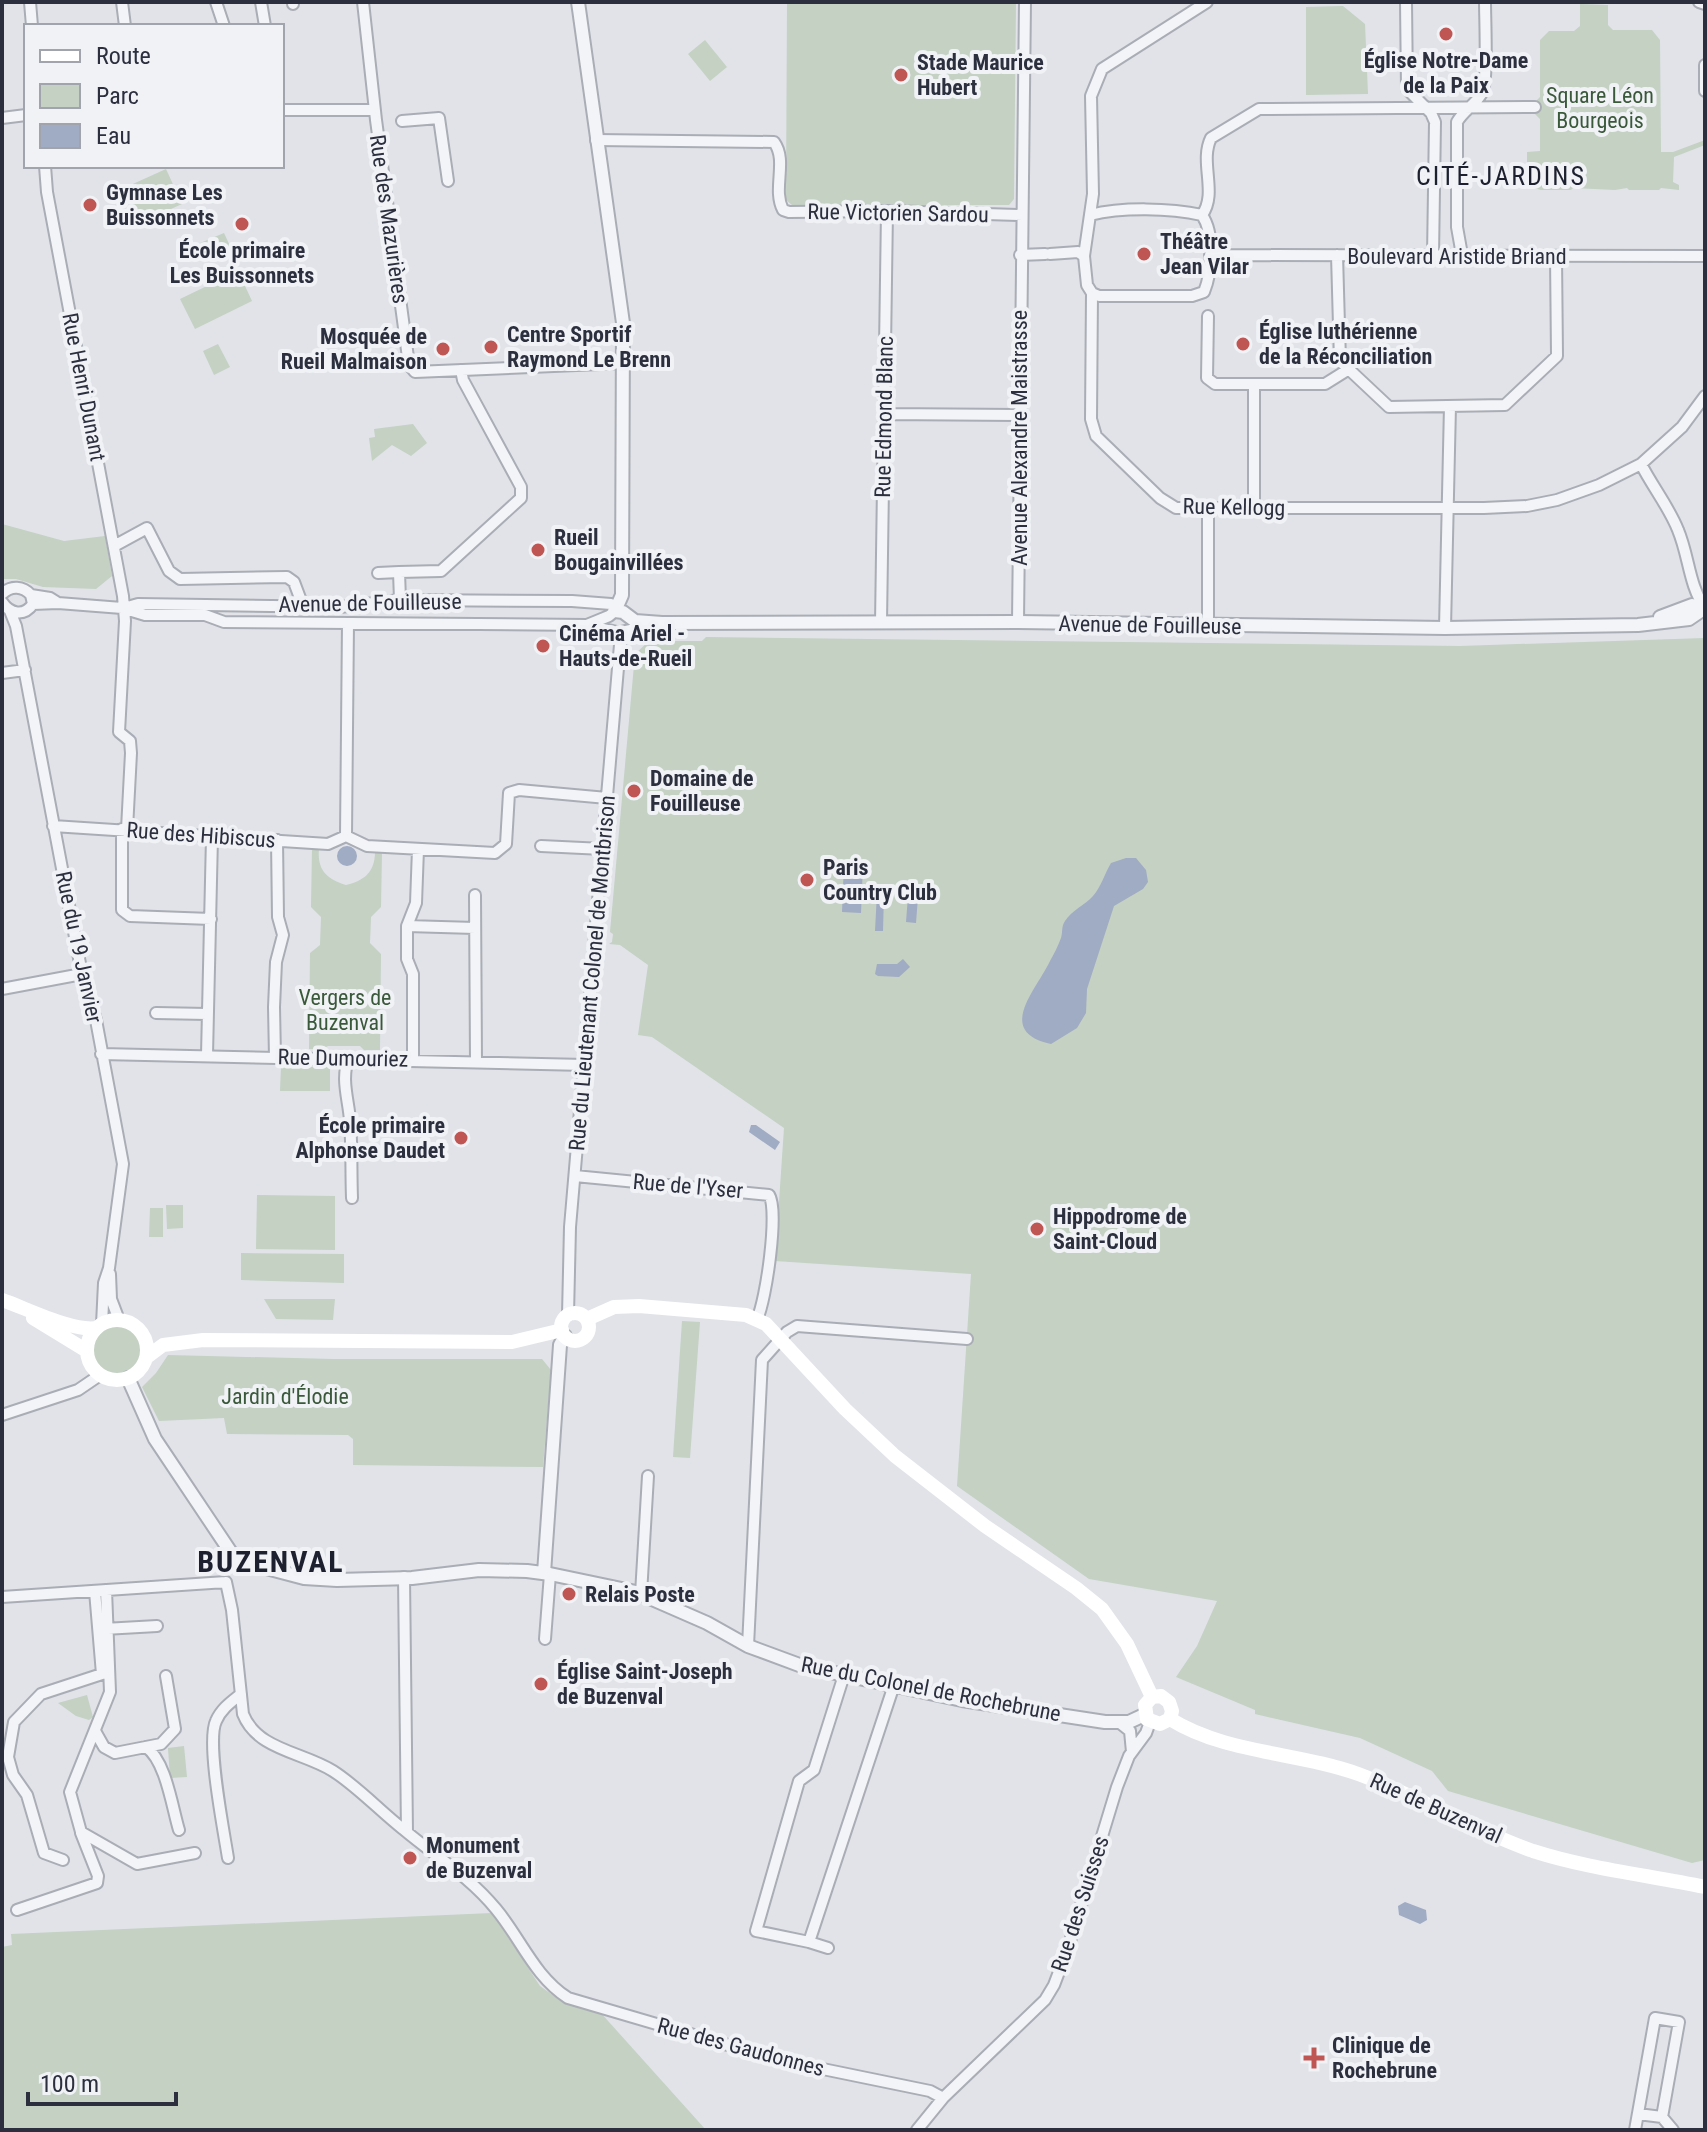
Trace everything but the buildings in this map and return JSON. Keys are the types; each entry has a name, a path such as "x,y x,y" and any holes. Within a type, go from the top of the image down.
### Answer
{"main road":[{"path":"2,1300 88,1329 119,1320 130,1322 141,1331 147,1342 147,1357"},
{"path":"2,1300 87,1351"},
{"path":"587,1319 611,1308 627,1306 736,1314 757,1319 781,1338 845,1409 895,1456 985,1526 1102,1609 1127,1644 1152,1697"},
{"path":"578,1313 587,1319 589,1329 584,1338 574,1341 563,1333 561,1324 568,1315 578,1313"},
{"path":"99,1326 89,1339 87,1351 91,1365 100,1375 115,1380 128,1378 140,1370 147,1357 163,1345 203,1340 505,1342 563,1333"},
{"path":"141,1331 203,1340"},
{"path":"1161,1696 1169,1702 1172,1711 1170,1719 1160,1724 1147,1719 1145,1705 1152,1697 1161,1696"},
{"name":"Rue de Buzenval","path":"1170,1719 1201,1736 1361,1775 1544,1854 1590,1866 1705,1887"}],"street":[{"path":"30,2 32,24"},
{"path":"122,2 125,24"},
{"path":"216,2 223,24"},
{"path":"261,2 265,24"},
{"path":"363,2 374,110"},
{"path":"578,2 622,310 622,595 615,611 621,633 635,621"},
{"name":"Avenue Alexandre Maistrasse","path":"1018,622 1025,2"},
{"name":"Rue Kellogg","path":"1207,2 1102,69 1091,96 1093,194 1084,256 1087,285 1092,293 1091,419 1096,436 1168,504 1176,508 1447,509 1527,506 1557,500 1599,485 1641,464 1682,427 1705,396"},
{"path":"1406,2 1407,89 1431,113 1435,122 1433,256"},
{"path":"1462,255 1457,227 1457,122 1485,90 1485,2"},
{"path":"1699,2 1705,4"},
{"path":"1705,65 1705,91"},
{"path":"1202,215 1209,198 1207,147 1211,138 1259,109 1535,107"},
{"name":"Rue des Mazurières","path":"284,110 374,110 409,365 415,372 623,363"},
{"path":"2,118 24,115"},
{"name":"Rue des Mazurières","path":"402,121 439,118 448,181"},
{"name":"Rue Victorien Sardou","path":"596,140 774,142 780,150 779,202 783,210 1022,215"},
{"name":"Rue Henri Dunant","path":"45,168 47,192 123,596 125,621 119,732 130,741 122,910 130,916 211,919"},
{"path":"1090,215 1164,210 1202,215"},
{"name":"Rue Edmond Blanc","path":"881,623 887,211"},
{"path":"1202,215 1208,228 1210,255 1210,277 1204,292 1207,378 1215,384 1325,384 1349,369"},
{"path":"1020,255 1078,252 1084,256"},
{"name":"Boulevard Aristide Briand","path":"1210,255 1705,256"},
{"path":"1337,255 1340,361 1389,407 1505,405 1557,356 1556,256"},
{"path":"1092,293 1099,296 1192,296 1204,292"},
{"path":"378,573 441,571 521,498 521,487 463,380 461,370"},
{"path":"1254,385 1254,508"},
{"path":"1445,628 1450,406"},
{"path":"884,414 1019,415"},
{"path":"1641,464 1677,528 1696,595 1705,608"},
{"path":"1208,508 1208,626"},
{"path":"114,546 147,528 169,571 180,579 287,577 294,582 303,606"},
{"path":"399,572 400,600"},
{"name":"Avenue de Fouilleuse","path":"2,594 19,588 32,600 43,596 58,603 122,608 145,615 205,615 224,622 587,625 621,633 662,623"},
{"name":"Rue du 19 Janvier","path":"2,594 15,612 53,826 82,974 96,1020 123,1164 99,1326"},
{"path":"15,612 30,609 32,600"},
{"name":"Avenue de Fouilleuse","path":"122,608 138,604 340,607 400,600 572,601 611,604 615,611"},
{"name":"Avenue de Fouilleuse","path":"587,625 615,611 623,612 635,621 662,623 1018,622 1445,628 1638,625 1689,619 1705,608"},
{"path":"348,623 346,836 367,846 495,853 506,844 509,793 519,790 607,798"},
{"name":"Rue du Lieutenant Colonel de Montbrison","path":"568,1315 570,1227 621,633"},
{"path":"2,673 25,670"},
{"name":"Rue des Hibiscus","path":"53,826 328,844 346,836"},
{"path":"207,1055 212,837"},
{"path":"275,1057 276,962 283,935 278,917 277,840"},
{"path":"541,846 603,849"},
{"path":"413,1059 413,974 407,959 407,926 416,903 418,849"},
{"path":"475,895 476,1062"},
{"path":"407,926 475,928"},
{"path":"2,989 82,974"},
{"path":"156,1013 207,1014"},
{"name":"Rue Dumouriez","path":"101,1054 585,1065"},
{"path":"349,1058 345,1095 350,1117 352,1198"},
{"name":"Rue de l'Yser","path":"575,1176 769,1195 774,1205 772,1247 765,1300 757,1319"},
{"name":"Rue du 19 Janvier","path":"109,1268 111,1299 119,1320"},
{"path":"748,1646 762,1360 781,1338 797,1326 967,1339"},
{"path":"545,1639 549,1506 563,1333"},
{"path":"2,1415 78,1390 100,1375"},
{"path":"2,1597 226,1582 240,1566 155,1439 128,1378"},
{"path":"641,1594 648,1476"},
{"name":"Rue du Colonel de Rochebrune","path":"240,1566 255,1565 304,1578 355,1580 479,1570 547,1573 641,1594 707,1623 748,1646 802,1666 962,1700 1120,1723 1147,1719"},
{"path":"404,1577 407,1832"},
{"path":"226,1582 243,1714 249,1728 263,1740 332,1771 407,1832"},
{"path":"17,1910 97,1883 98,1876 70,1792 110,1692 106,1674 101,1590"},
{"path":"103,1629 157,1626"},
{"path":"63,1860 44,1853 27,1795 13,1775 8,1757 14,1722 41,1694 106,1674"},
{"path":"828,1948 756,1931 799,1781 814,1770 844,1675"},
{"path":"95,1731 104,1747 115,1753 161,1744 175,1729 166,1676"},
{"path":"809,1942 894,1685"},
{"path":"228,1858 215,1773 214,1723 226,1706 241,1694"},
{"name":"Rue des Suisses","path":"917,2130 943,2098 1045,2000 1054,1985 1117,1787 1132,1752 1146,1733 1147,1719"},
{"path":"1120,1723 1130,1731 1132,1752"},
{"path":"146,1747 154,1753 160,1765 179,1830"},
{"path":"81,1832 137,1864 195,1853"},
{"name":"Rue des Gaudonnes","path":"407,1832 469,1879 510,1927 545,1980 568,1998 779,2060 930,2091 943,2098"},
{"path":"1635,2130 1655,2018 1679,2022 1662,2117"},
{"path":"1638,2114 1662,2117 1673,2130"}],"green space":[{"name":"Stade Maurice Hubert","path":"787,2 1016,2 1014,199 1009,205 792,205 786,200"},
{"name":"Square Léon Bourgeois","path":"1580,4 1608,5 1608,25 1613,30 1652,30 1660,40 1661,152 1673,152 1705,140 1705,145 1674,157 1673,182 1679,185 1679,190 1541,190 1527,186 1527,152 1540,151 1540,119 1535,114 1535,102 1540,97 1540,40 1549,31 1574,31 1580,26"},
{"path":"1343,6 1365,24 1368,94 1306,95 1306,7"},
{"path":"705,40 727,67 710,81 688,54"},
{"path":"166,169 182,204 140,223 124,188"},
{"path":"224,233 230,246 200,260 193,246"},
{"path":"238,271 252,301 195,329 180,299"},
{"path":"218,344 230,367 214,375 203,351"},
{"path":"413,424 427,443 411,456 392,445 372,461 369,438 375,437 374,429"},
{"path":"2,524 64,541 105,536 112,576 96,589 43,587 16,579 2,579"},
{"path":"706,637 1460,646 1705,638 1705,1860 1692,1863 1448,1791 1432,1771 1360,1738 1255,1714 1255,1710 1176,1677 1197,1646 1217,1601 1089,1579 957,1486 971,1274 775,1261 784,1128 652,1037 638,1035 648,965 620,945 609,944 613,934 610,932 635,654 649,641 702,641"},
{"name":"Vergers de Buzenval","path":"312,848 319,849 324,872 346,885 367,874 373,865 375,852 382,852 381,907 371,917 370,943 381,954 380,1050 364,1050 360,1046 309,1049 310,953 320,945 321,917 311,907"},
{"path":"281,1066 330,1067 330,1091 280,1091"},
{"path":"257,1195 335,1196 335,1250 256,1249"},
{"path":"166,1205 183,1205 183,1228 167,1229"},
{"path":"150,1208 163,1208 163,1237 149,1237"},
{"path":"241,1253 344,1254 344,1283 241,1280"},
{"path":"264,1299 335,1299 333,1320 276,1319"},
{"path":"682,1321 700,1322 690,1458 673,1457"},
{"path":"118,1324 136,1332 144,1350 136,1368 118,1376 100,1368 92,1350 100,1332"},
{"name":"Jardin d'Élodie","path":"168,1355 542,1359 551,1370 543,1467 353,1465 353,1439 348,1435 227,1434 224,1418 159,1421 142,1387"},
{"path":"87,1695 93,1717 89,1720 76,1716 58,1703"},
{"path":"184,1746 187,1777 170,1778 168,1748"},
{"path":"492,1913 540,1986 561,2001 600,2012 706,2130 2,2130 2,1947 12,1945 11,1934"}],"water":[{"path":"347,846 354,849 357,856 354,863 347,866 340,863 337,856 340,849"},
{"path":"1136,858 1146,870 1148,882 1143,889 1114,906 1087,989 1086,1013 1077,1028 1051,1044 1034,1038 1025,1030 1022,1020 1024,1008 1057,947 1064,923 1096,892 1111,863"},
{"path":"844,863 863,864 861,913 842,912"},
{"path":"877,893 884,893 883,931 875,931"},
{"path":"908,896 918,897 916,923 906,922"},
{"path":"903,959 910,967 899,977 875,974 877,964 897,964"},
{"path":"751,1125 756,1125 780,1142 775,1150 749,1132"},
{"path":"1405,1902 1426,1910 1427,1920 1420,1924 1399,1915 1398,1906"}],"place":[{"name":"Église Notre-Dame de la Paix","path":"1446,34"},
{"name":"Stade Maurice Hubert","path":"901,75"},
{"name":"Gymnase Les Buissonnets","path":"90,205"},
{"name":"École primaire Les Buissonnets","path":"242,224"},
{"name":"Théâtre Jean Vilar","path":"1144,254"},
{"name":"Église luthérienne de la Réconciliation","path":"1243,344"},
{"name":"Centre Sportif Raymond Le Brenn","path":"491,347"},
{"name":"Mosquée de Rueil Malmaison","path":"443,349"},
{"name":"Rueil Bougainvillées","path":"538,550"},
{"name":"Cinéma Ariel - Hauts-de-Rueil","path":"543,646"},
{"name":"Domaine de Fouilleuse","path":"634,791"},
{"name":"Paris Country Club","path":"807,880"},
{"name":"École primaire Alphonse Daudet","path":"461,1138"},
{"name":"Hippodrome de Saint-Cloud","path":"1037,1229"},
{"name":"Relais Poste","path":"569,1594"},
{"name":"Église Saint-Joseph de Buzenval","path":"541,1684"},
{"name":"Monument de Buzenval","path":"410,1858"},
{"name":"Clinique de Rochebrune","path":"1314,2058"}],"district":[{"name":"CITÉ-JARDINS","path":"1501,176"},
{"name":"BUZENVAL","path":"271,1561"}]}
